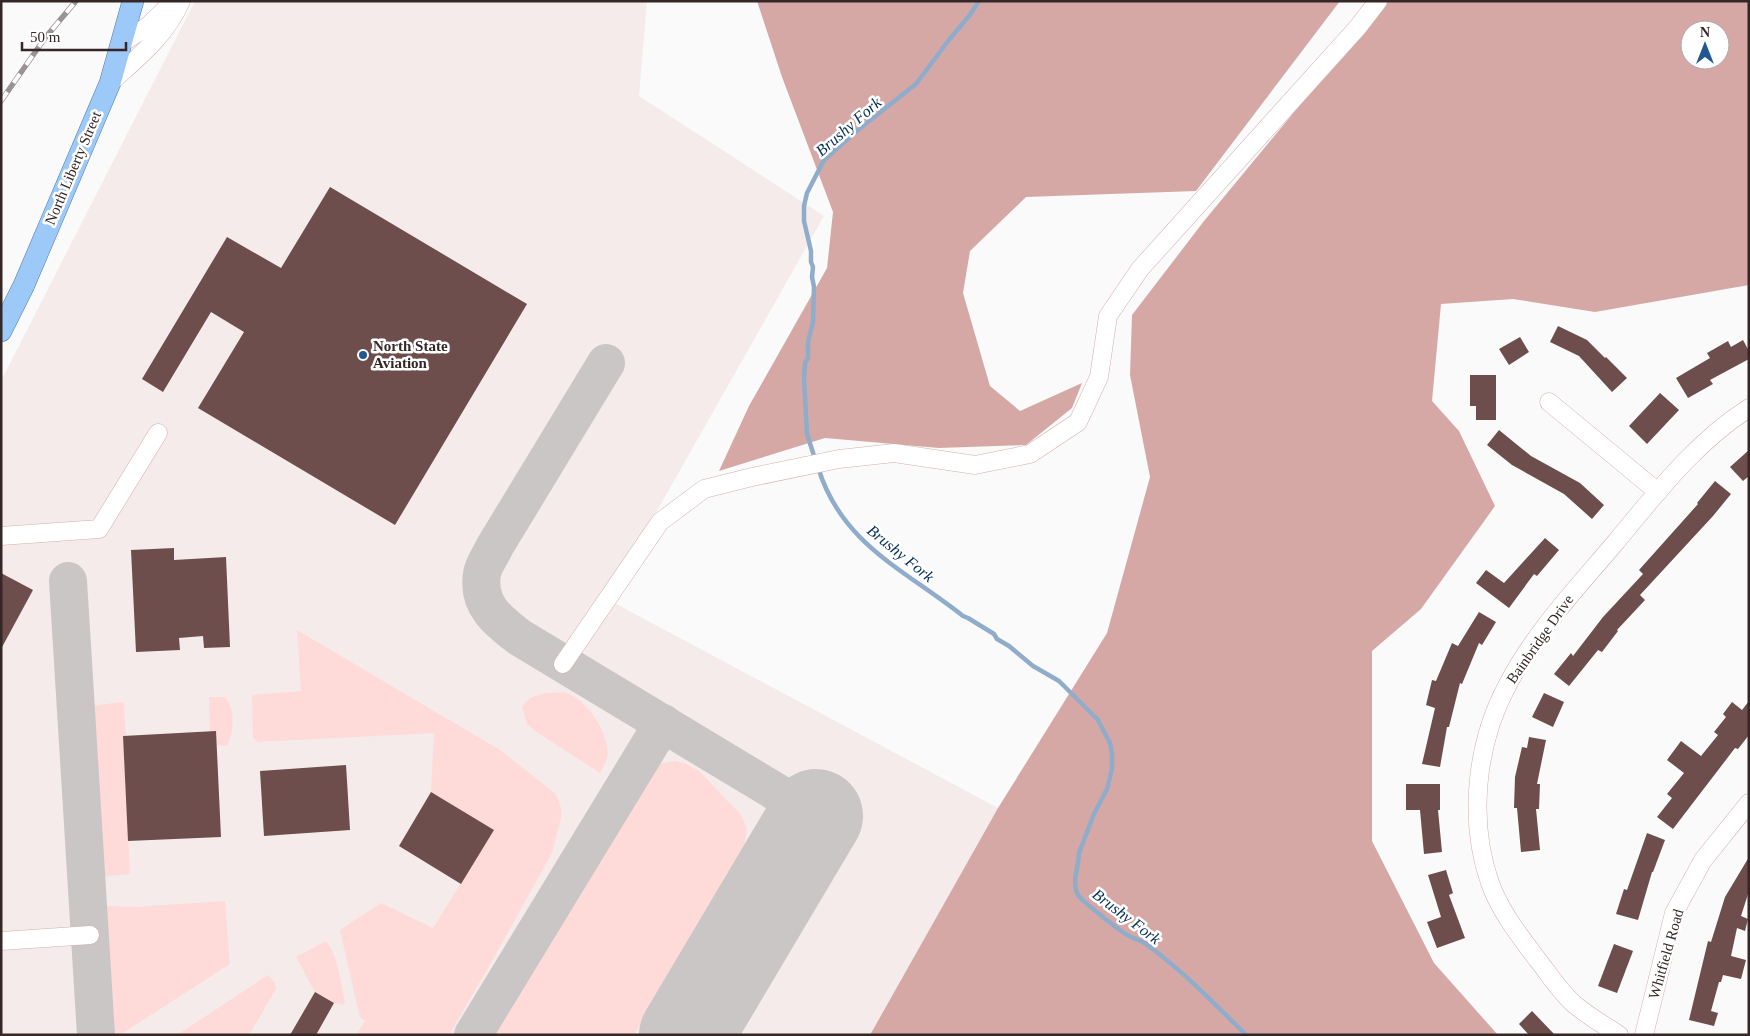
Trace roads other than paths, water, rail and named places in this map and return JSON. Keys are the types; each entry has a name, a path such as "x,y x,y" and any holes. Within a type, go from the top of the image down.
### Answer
{"main road":[{"name":"North Liberty Street","path":"1,331 24,285 110,83 133,2"}],"street":[{"path":"122,43 148,26 174,1"},
{"path":"110,83 163,33 182,1"},
{"path":"563,664 660,522 704,489 838,459 894,453 976,465 1030,454 1078,422 1099,377 1108,316 1140,269 1358,27 1378,1"},
{"path":"1549,402 1658,492"},
{"name":"Bainbridge Drive","path":"1619,1035 1573,1003 1560,989 1517,933 1500,906 1490,884 1483,859 1478,827 1480,771 1496,709 1523,659 1560,608 1696,450 1719,429 1749,408"},
{"path":"1,536 99,529 158,433"},
{"name":"Whitfield Road","path":"1644,1035 1674,913 1704,860 1749,803"},
{"path":"1,941 90,936"}],"waterway":[{"name":"Brushy Fork","path":"815,459 807,434 804,378 805,363 808,358 808,342 813,322 814,287 811,251 804,221 804,206 807,193 824,160 859,129 916,84 979,1"},
{"name":"Brushy Fork","path":"818,467 828,494 842,516 877,553 963,616 994,634 997,639 1009,646 1033,666 1059,681 1098,720 1110,743 1112,769 1107,789 1094,814 1079,853 1075,879 1078,895 1118,929 1144,943 1173,965 1246,1035"}],"railway":[{"path":"1,101 45,38 76,1"}],"place":[{"name":"North State Aviation","path":"363,355"}]}
